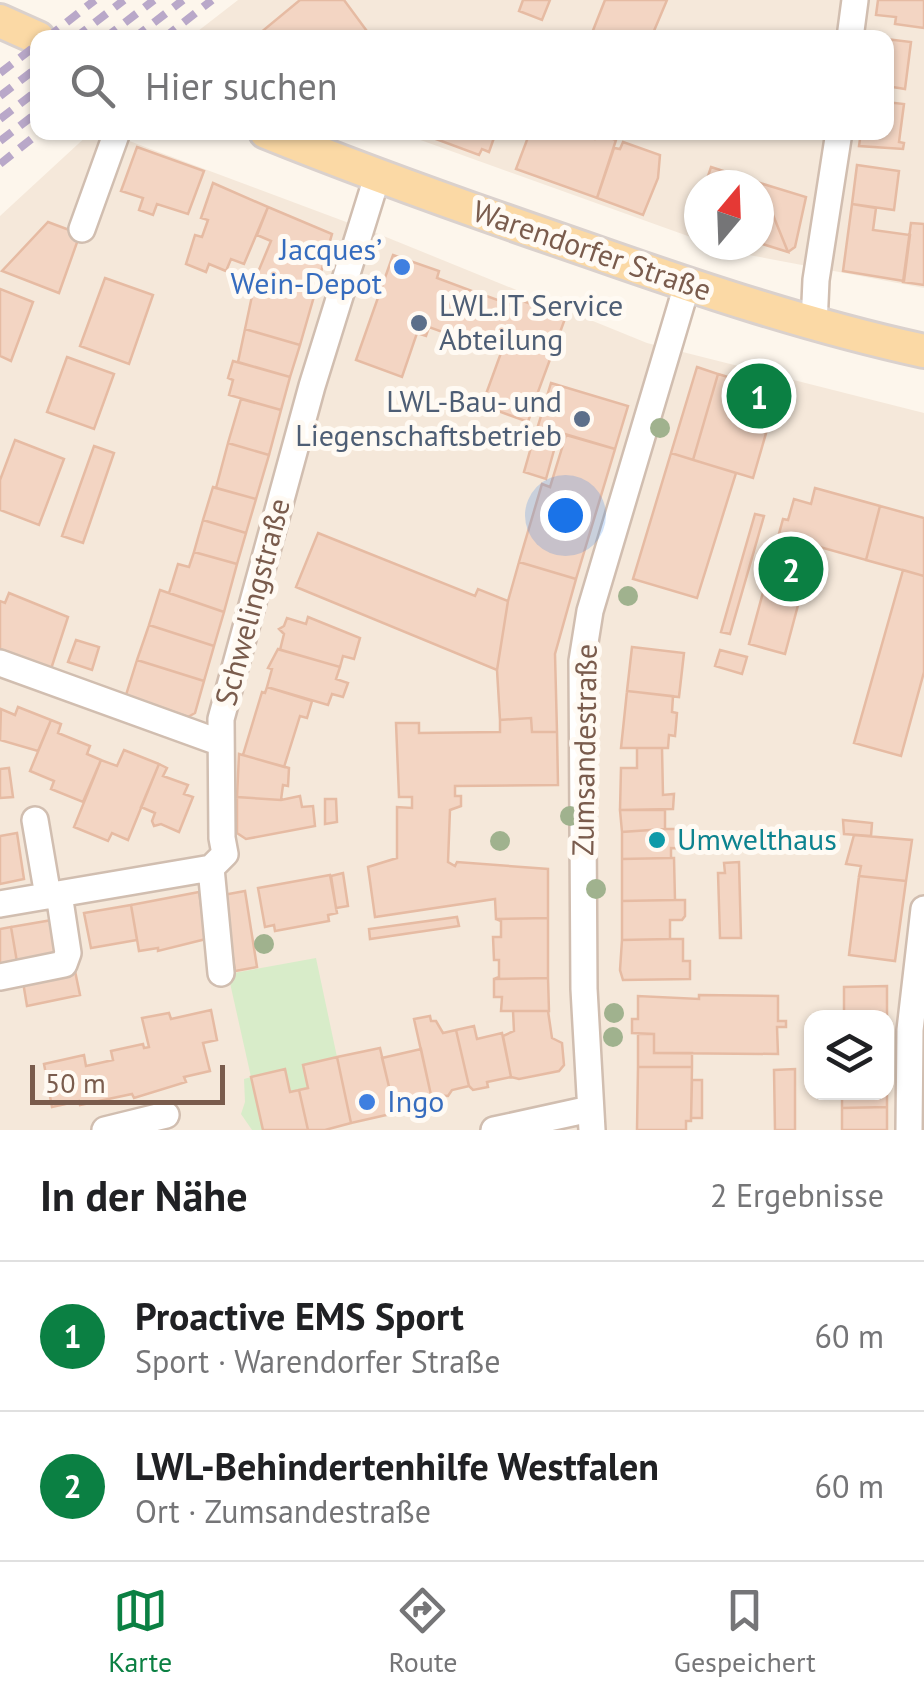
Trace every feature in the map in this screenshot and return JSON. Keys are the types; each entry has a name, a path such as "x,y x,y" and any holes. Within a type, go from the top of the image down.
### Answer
{"main road":[{"path":"0,20 30,34"},
{"name":"Warendorfer Straße","path":"286,140 377,177 688,285 814,324 924,352"}],"street":[{"path":"851,30 855,0"},
{"path":"82,229 113,140"},
{"path":"814,324 816,280 837,140"},
{"name":"Schwelingstraße","path":"222,973 211,868 226,854 222,838 222,720 297,440 377,177"},
{"name":"Zumsandestraße","path":"494,1130 591,1120 584,989 582,660 590,610 688,285"},
{"path":"0,663 221,742"},
{"path":"0,977 64,964 68,953 35,820"},
{"path":"0,904 211,868"},
{"path":"908,1130 912,1010 924,909"},
{"path":"105,1130 166,1115"}],"shaded area":[{"path":"238,0 924,0 924,288 774,260 774,170 684,170 684,235 420,140 894,140 894,30 199,30"},
{"path":"82,140 127,140 381,235 647,343 924,413 924,1130 0,1130 0,216"}],"green space":[{"path":"316,958 337,1057 303,1065 308,1088 290,1092 284,1069 251,1077 228,974"},
{"path":"251,1077 263,1130 252,1130 241,1114 244,1079"}],"building":[{"path":"300,0 344,0 366,30 264,30"},
{"path":"523,0 550,0 542,20 519,11"},
{"path":"605,0 667,0 654,30 593,30"},
{"path":"878,0 924,0 924,28 895,24 896,17 876,15"},
{"path":"894,40 911,42 905,89 894,87"},
{"path":"894,103 904,104 899,142 904,143 903,149 859,146 860,140 894,140"},
{"path":"439,140 493,140 489,152 482,149 479,155"},
{"path":"527,140 616,140 597,198 516,169"},
{"path":"623,142 660,155 658,178 643,215 597,198 614,148 620,149"},
{"path":"137,147 204,171 188,214 157,204 153,215 139,210 143,198 121,191"},
{"path":"857,165 899,171 894,210 852,204"},
{"path":"213,183 268,207 244,264 231,259 226,271 209,264 206,272 186,264 195,235 202,237 208,220 201,218"},
{"path":"774,187 806,197 795,247 788,252 774,218"},
{"path":"852,204 876,208 873,230 910,235 904,281 843,271"},
{"path":"268,207 332,234 300,345 245,329 256,277 271,241 257,235"},
{"path":"774,218 788,252 774,248"},
{"path":"48,222 80,234 59,293 2,271"},
{"path":"911,223 924,224 924,285 903,282"},
{"path":"393,255 439,271 437,278 472,291 470,299 479,302 481,294 517,307 520,300 566,316 535,400 545,404 542,411 533,407 528,422 482,405 501,353 429,327 426,336 417,333 402,377 356,360"},
{"path":"105,278 153,295 129,364 80,346"},
{"path":"0,289 33,302 11,361 0,356"},
{"path":"245,329 300,345 290,377 238,362"},
{"path":"67,357 114,374 94,429 47,412"},
{"path":"233,361 290,377 281,410 229,395"},
{"path":"697,367 718,374 693,460 671,453"},
{"path":"718,374 778,392 753,478 693,460"},
{"name":"LWL-Bau- und Liegenschaftsbetrieb","path":"551,383 628,406 615,449 538,426"},
{"path":"241,399 281,410 269,455 228,443"},
{"path":"566,435 615,449 576,579 519,562 542,484 550,487"},
{"path":"534,437 556,443 546,479 524,472"},
{"path":"15,440 64,459 39,525 0,510 0,480"},
{"path":"228,443 269,455 256,499 216,488"},
{"path":"94,446 114,453 83,543 62,536"},
{"path":"671,453 736,473 697,598 633,579"},
{"path":"213,487 256,499 246,533 203,520"},
{"path":"815,488 880,506 866,560 820,547 810,581 805,579 785,654 749,644 783,519 788,520 794,499 811,504"},
{"path":"880,506 924,518 924,576 866,560"},
{"path":"755,514 764,516 730,634 721,632"},
{"path":"203,520 246,533 237,564 194,552"},
{"path":"318,533 475,596 478,589 508,601 497,670 296,587"},
{"path":"194,552 237,564 224,612 169,593 178,564 189,567"},
{"path":"519,562 576,579 555,654 557,732 532,732 531,718 500,720 497,670"},
{"path":"903,570 924,576 924,672 901,756 854,743"},
{"path":"160,590 224,612 214,646 149,625"},
{"path":"9,593 68,617 51,669 0,649 0,601 5,603"},
{"path":"308,617 360,638 354,659 343,656 340,667 280,650 284,634 279,629 287,618 306,624"},
{"path":"149,625 214,646 204,681 137,660"},
{"path":"76,640 99,647 92,670 68,662"},
{"path":"632,647 684,653 679,697 627,691"},
{"path":"278,649 340,667 336,679 348,683 343,697 332,694 328,705 267,687 272,669 268,668"},
{"path":"720,650 747,657 742,674 715,666"},
{"path":"137,660 204,681 195,713 188,717 126,695"},
{"path":"267,687 312,701 307,718 300,716 284,767 243,755 262,692"},
{"path":"627,691 673,696 672,712 677,713 675,736 669,735 668,748 621,748"},
{"path":"18,707 51,720 38,751 0,740 1,709 15,715"},
{"path":"531,718 532,732 557,732 558,785 455,786 461,806 450,810 448,862 455,866 457,862 548,869 548,918 496,919 495,899 375,917 368,867 397,858 397,807 412,808 412,797 399,797 396,723 419,723 419,733 500,732 500,720"},
{"path":"51,720 61,724 58,733 90,746 87,754 101,760 83,802 51,789 54,781 30,771"},
{"path":"637,748 662,748 663,795 674,794 673,809 620,810 621,768 637,768"},
{"path":"124,750 159,764 128,840 112,833 108,841 74,827 101,760 117,766"},
{"path":"239,754 289,768 288,786 283,785 281,800 237,797"},
{"path":"159,764 167,768 163,776 188,785 184,794 193,797 179,832 161,824 154,826 155,813 141,807"},
{"path":"9,768 13,797 0,798 0,769"},
{"path":"300,796 302,807 313,806 315,826 246,839 237,833 237,797 281,800"},
{"path":"325,799 336,799 337,822 325,824"},
{"path":"620,810 665,810 665,829 622,832"},
{"path":"843,820 872,823 871,836 844,834"},
{"name":"Umwelthaus","path":"692,829 692,849 671,848 671,858 622,859 622,832"},
{"path":"17,833 24,879 0,884 0,836"},
{"path":"854,835 912,840 906,881 859,876 861,866 846,864"},
{"path":"674,858 675,900 622,901 622,859"},
{"path":"739,862 741,938 720,938 718,873 725,873 724,863"},
{"path":"343,873 348,906 336,908 331,876"},
{"path":"330,875 337,913 328,915 329,921 275,931 274,925 265,927 258,888"},
{"path":"859,876 906,881 895,961 849,955"},
{"path":"245,891 257,967 235,971 223,895"},
{"path":"199,892 206,939 158,951 139,951 131,905"},
{"path":"685,900 682,920 670,920 670,939 622,940 622,901"},
{"path":"131,905 137,940 91,948 84,913"},
{"path":"457,917 459,926 370,939 369,929"},
{"path":"548,918 548,978 494,979 499,977 499,960 494,960 493,937 501,937 501,921 496,919"},
{"path":"52,920 58,955 17,962 11,927"},
{"path":"11,927 17,962 0,965 0,929"},
{"path":"683,939 683,961 690,961 690,979 623,980 622,940"},
{"path":"75,971 80,995 27,1006 23,982"},
{"path":"548,978 549,1011 501,1011 502,997 494,997 494,979"},
{"path":"887,986 887,1010 844,1010 844,987"},
{"path":"699,995 778,996 778,1021 786,1021 786,1027 777,1027 778,1054 654,1053 654,1034 632,1033 632,1019 638,1019 638,996 699,999"},
{"path":"211,1010 217,1040 203,1043 210,1071 184,1077 186,1082 134,1098 132,1094 52,1107 44,1064 84,1055 86,1066 113,1060 111,1051 143,1044 144,1048 149,1047 142,1018 169,1013 171,1019"},
{"path":"513,1011 548,1011 552,1038 562,1043 564,1065 559,1071 511,1077 503,1036 514,1031"},
{"path":"430,1016 443,1033 456,1030 469,1086 452,1090 448,1096 431,1095 414,1019"},
{"path":"474,1026 477,1039 502,1033 511,1077 487,1082 488,1087 473,1090 456,1030"},
{"path":"638,1034 654,1034 654,1053 692,1053 692,1067 638,1067"},
{"path":"380,1048 395,1113 351,1123 337,1057"},
{"path":"421,1049 431,1095 393,1103 382,1058"},
{"path":"337,1057 351,1123 308,1130 299,1090 308,1088 303,1065"},
{"path":"638,1067 692,1067 691,1121 686,1121 686,1130 637,1130"},
{"path":"285,1069 290,1092 299,1090 308,1130 263,1130 251,1077"},
{"path":"795,1069 795,1130 775,1130 774,1070"},
{"path":"692,1080 702,1080 702,1118 691,1118"},
{"path":"842,1100 887,1100 887,1107 842,1108"},
{"path":"887,1107 887,1130 842,1130 842,1108"}],"railway":[{"path":"57,30 95,0"},
{"path":"85,30 124,0"},
{"path":"115,30 154,0"},
{"path":"144,30 183,0"},
{"path":"174,30 212,0"},
{"path":"0,73 30,50"},
{"path":"0,96 30,73"},
{"path":"0,119 30,96"},
{"path":"0,141 30,118"},
{"path":"0,164 30,140"}],"place":[{"name":"Jacques’ Wein-Depot","path":"402,267"},
{"name":"LWL.IT Service Abteilung","path":"419,323"},
{"name":"Proactive EMS Sport","path":"759,396"},
{"name":"LWL-Bau- und Liegenschaftsbetrieb","path":"582,419"},
{"name":"LWL-Behindertenhilfe Westfalen","path":"791,569"},
{"name":"Umwelthaus","path":"657,840"},
{"name":"Ingo","path":"367,1102"}]}
